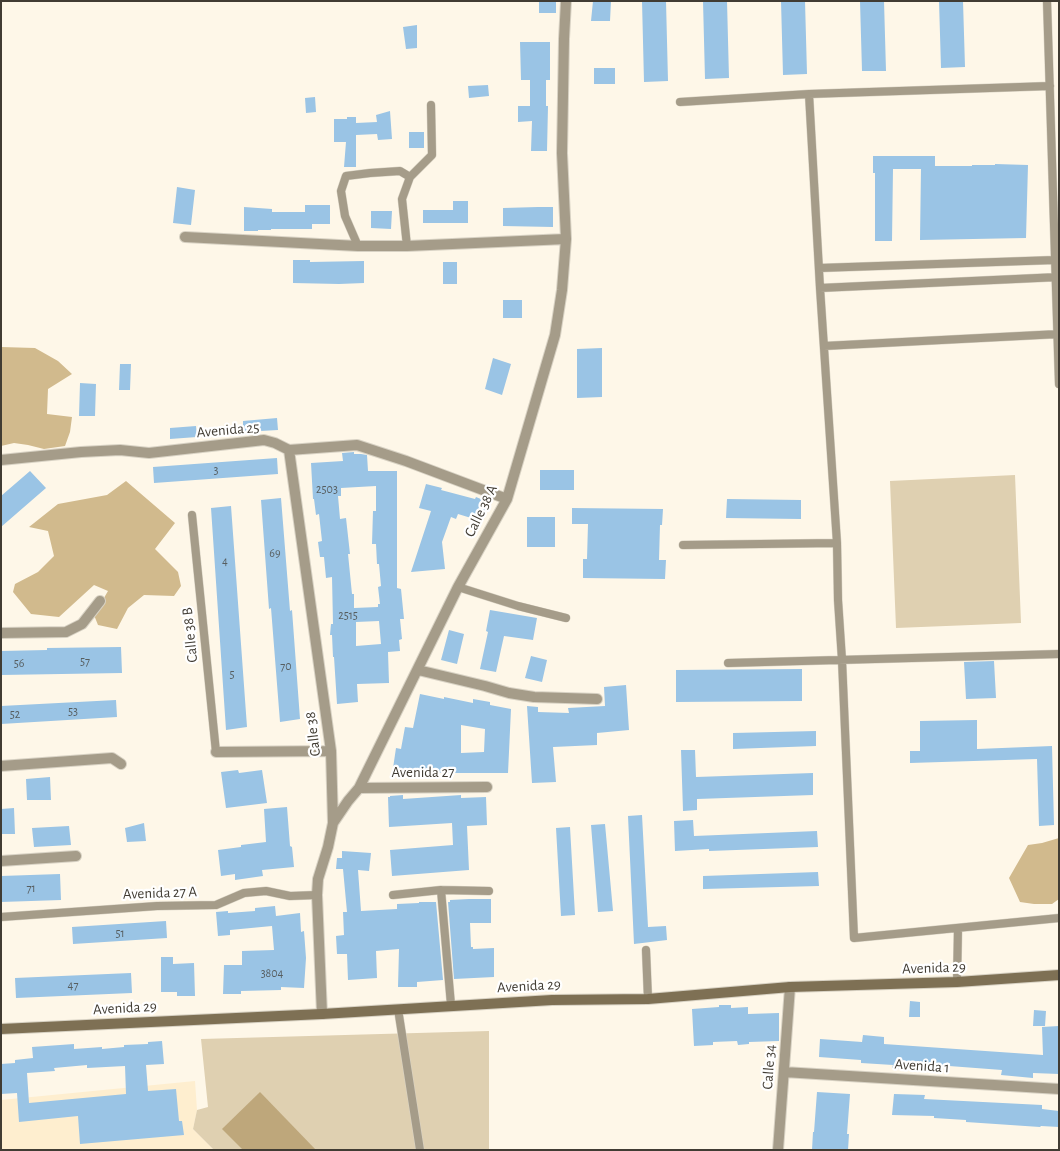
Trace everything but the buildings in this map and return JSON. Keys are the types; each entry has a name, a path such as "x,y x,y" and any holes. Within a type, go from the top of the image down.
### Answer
{"main road":[{"name":"Avenida 29","path":"1,1030 552,1000 648,999 790,987 957,982 1059,975"}],"street":[{"name":"Calle 38 A","path":"333,823 359,788 458,587 507,499 555,335 562,290 566,238 562,153 566,1"},
{"path":"185,237 358,246 407,246 566,238"},
{"name":"Avenida 25","path":"1,460 120,450 149,453 264,440 289,450 357,445 507,499"},
{"name":"Calle 38","path":"289,450 331,751 333,823 318,879 317,895 322,1014"},
{"path":"1,633 66,632 82,624 100,601"},
{"path":"418,670 509,693 534,697 597,699"},
{"path":"216,752 331,751"},
{"path":"1,766 112,758 121,764"},
{"name":"Avenida 27","path":"359,788 487,787"},
{"path":"1,861 76,856"},
{"name":"Calle 34","path":"778,1150 790,987"},
{"name":"Avenida 1","path":"784,1072 1059,1089"}],"lane":[{"path":"1047,1 1059,384"},
{"path":"680,102 809,94 1050,86"},
{"path":"809,94 837,543 854,938 1059,918"},
{"path":"407,246 402,199 410,177 432,156 431,105"},
{"path":"358,246 345,216 341,191 346,176 400,171 410,177"},
{"path":"820,268 1055,260"},
{"path":"820,288 1057,277"},
{"path":"824,346 1058,334"},
{"name":"Calle 38 B","path":"192,515 216,752"},
{"path":"683,545 837,543"},
{"path":"458,587 518,606 566,618"},
{"path":"728,663 1059,654"},
{"path":"441,890 451,1005"},
{"path":"394,894 441,890 489,891"},
{"name":"Avenida 27 A","path":"1,917 157,906 216,905 244,893 266,891 290,896 317,895"},
{"path":"957,982 958,928"},
{"path":"646,950 648,999"},
{"path":"398,1009 420,1150"}],"shaded area":[{"path":"1,347 35,348 58,361 72,374 48,389 47,414 72,417 70,432 65,446 44,449 14,443 1,446"},
{"path":"1015,475 1021,623 896,628 890,481"},
{"path":"126,481 175,523 155,549 178,572 181,586 174,596 144,595 128,608 117,629 98,625 94,615 108,591 94,585 59,617 31,614 13,592 15,584 38,572 54,556 48,531 29,527 58,504 107,495"},
{"path":"1059,838 1059,899 1052,904 1020,902 1009,878 1028,845"},
{"path":"489,1031 489,1150 214,1150 193,1129 197,1110 208,1107 201,1039"},
{"path":"195,1081 197,1110 193,1129 214,1150 1,1150 1,1100"},
{"path":"260,1092 316,1150 243,1150 222,1129"}]}
